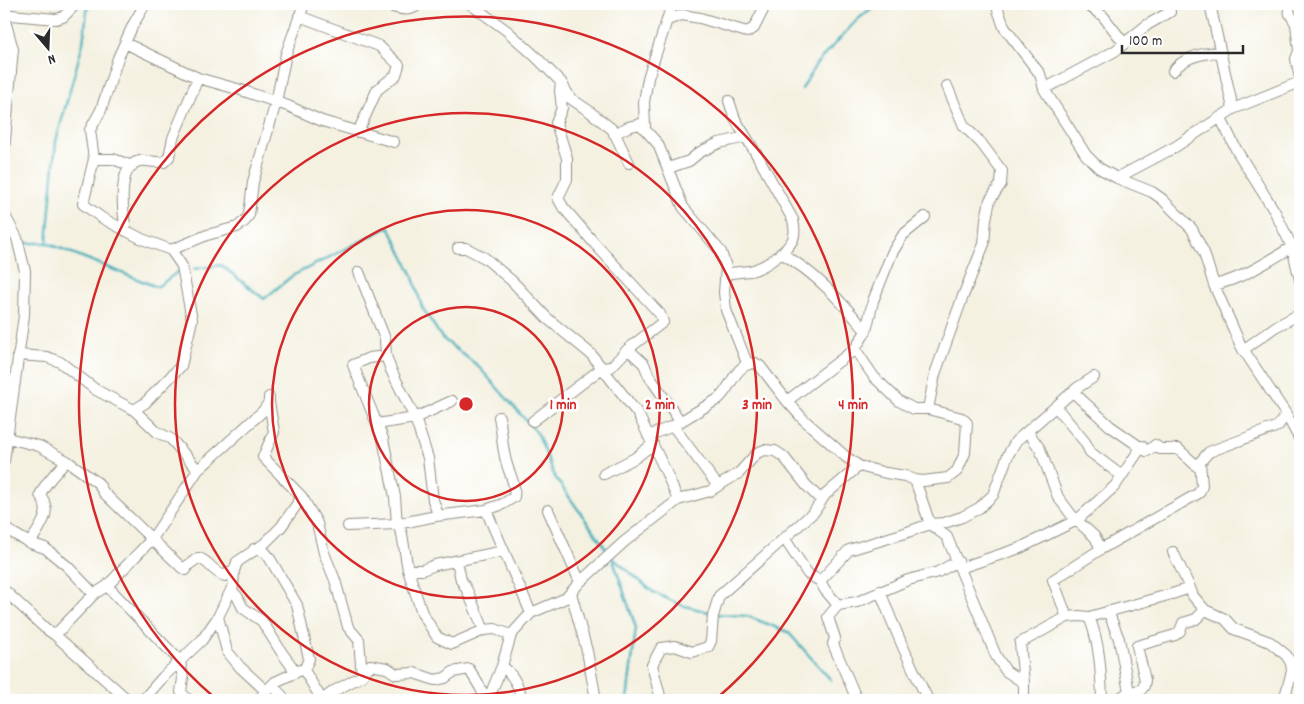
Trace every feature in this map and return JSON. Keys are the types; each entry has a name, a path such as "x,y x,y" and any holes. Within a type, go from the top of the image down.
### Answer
{"street":[{"path":"4,151 6,103 13,49 7,16 9,4"},
{"path":"7,16 56,19 63,17 76,4"},
{"path":"134,410 145,404 181,366 192,320 182,266 171,250 126,231 102,218 83,204 94,160 90,130 102,110 118,58 144,4"},
{"path":"171,250 207,235 237,227 245,221 249,214 253,182 276,102 286,54 304,4"},
{"path":"384,4 412,10 419,4"},
{"path":"470,4 506,30 535,56 561,82 570,98 613,130 629,163"},
{"path":"645,128 644,102 648,78 672,4"},
{"path":"667,20 682,15 700,18 747,32 754,28 766,4"},
{"path":"996,4 1004,27 1040,74 1044,89 1086,155 1099,168 1117,178 1152,192 1192,229 1204,253 1227,317 1243,350 1286,414 1300,440"},
{"path":"1086,4 1103,16 1124,43"},
{"path":"1044,89 1115,51 1147,25 1170,12 1169,4"},
{"path":"1210,4 1233,109"},
{"path":"1288,4 1290,14 1296,24 1299,51 1296,59 1300,78"},
{"path":"299,16 379,46 399,65 396,75 377,90 358,132"},
{"path":"125,43 198,78 276,102 322,121 394,142"},
{"path":"1173,71 1179,63 1192,57 1205,53 1219,52"},
{"path":"126,231 122,194 128,170 140,161 164,162 169,156 173,138 198,78"},
{"path":"533,421 602,368 611,367 628,348 663,322 660,314 595,244 563,207 558,198 567,179 567,158 556,122 562,108 561,82"},
{"path":"1117,178 1175,146 1233,109 1300,82"},
{"path":"928,409 935,374 984,244 990,200 1001,184 1002,171 981,143 964,126 947,86"},
{"path":"727,274 751,271 768,263 793,240 795,230 793,220 758,155 735,118 729,101"},
{"path":"1220,117 1237,151 1275,212 1292,247 1300,280"},
{"path":"614,134 628,127 640,124 645,128 658,144 684,207 721,252 727,274 724,292 726,310 747,363"},
{"path":"668,168 689,160 700,152 719,143 746,137"},
{"path":"94,160 112,159 132,166"},
{"path":"4,214 17,238 25,271 24,315 4,461"},
{"path":"787,401 855,349 866,331 873,301 892,253 903,235 924,217"},
{"path":"1214,285 1242,276 1292,247"},
{"path":"458,248 466,248 485,258 512,281 548,319 591,354 638,414 678,500"},
{"path":"781,253 800,264 828,287 866,331"},
{"path":"359,272 385,339 386,356 391,370 415,418 428,458 433,500 437,512 436,516"},
{"path":"1243,350 1276,327 1300,314"},
{"path":"628,348 644,364 676,423 718,486"},
{"path":"604,474 635,458 651,440 722,395 738,372 747,363 755,362 808,424 859,466 915,480 948,478 957,470 965,453 967,423 962,418 928,409 914,408 899,402 874,377 855,349"},
{"path":"18,355 47,357 60,362 96,390 134,410 157,432 171,438 198,470"},
{"path":"386,356 369,358 353,365 383,439 395,498 397,524 402,534 408,570 422,612 437,637 452,644 484,630 495,629 511,635"},
{"path":"820,581 849,550 930,524 944,523 962,517 979,508 993,495 1008,455 1016,441 1073,392 1094,377"},
{"path":"1073,392 1110,426 1142,446 1146,451 1155,445 1160,449 1178,449 1199,468"},
{"path":"55,635 94,594 107,586 152,539 198,470 263,411 269,400 274,432 264,457 302,497 318,523 324,553 335,580 348,627 358,640 362,676"},
{"path":"376,424 415,418 452,401"},
{"path":"1056,407 1085,442 1090,452 1122,476"},
{"path":"1067,617 1053,580 1101,549 1199,492 1202,486 1200,462 1210,452 1278,426 1286,414"},
{"path":"348,526 397,524 436,516 486,510 503,504 514,496 515,490 513,478 506,462 499,417"},
{"path":"1028,432 1040,449 1058,497 1077,520 1095,537 1101,549"},
{"path":"8,438 39,446 67,461 98,483 104,493 182,568 186,570 187,566 198,558 202,559 218,574 225,576 229,572 234,571"},
{"path":"857,700 833,644 835,638 828,617 838,604 857,602 880,591 959,564 1020,548 1077,520 1115,486 1142,446"},
{"path":"487,700 502,666 511,635 531,613 566,598 580,582 633,534 678,500 710,491 739,473 757,453 764,450 775,452 784,457 821,500"},
{"path":"30,543 42,523 46,510 46,502 40,496 54,475 67,461"},
{"path":"661,700 652,665 662,648 676,646 692,652 708,647 711,641 713,616 719,596 814,512 821,500 859,466"},
{"path":"915,480 930,524 947,537 996,656 1006,671 1024,684"},
{"path":"143,700 163,677 202,640 218,616 231,590 237,562 264,544 281,527 302,497"},
{"path":"486,510 531,613"},
{"path":"548,510 580,582"},
{"path":"4,528 30,543 44,548 67,566 94,594"},
{"path":"784,538 808,574 820,581 825,590 838,604"},
{"path":"254,549 265,552 270,557 297,605 309,659 300,671 275,682 258,700"},
{"path":"408,570 422,570 435,565 504,551"},
{"path":"1174,552 1193,596 1205,610 1226,619 1234,629 1270,642 1296,664 1292,671 1284,700"},
{"path":"457,561 461,580 484,630"},
{"path":"107,586 169,652 180,661 183,678 182,692 188,700"},
{"path":"1024,700 1020,643 1067,617 1089,617 1190,588"},
{"path":"4,590 44,628 55,635 128,700"},
{"path":"231,590 237,596 243,608 262,621 282,653 300,671 322,700 334,691 362,676 370,665 387,668 396,674 414,673 435,680 445,678 453,672 469,670 474,675 487,700"},
{"path":"880,591 897,636 928,700"},
{"path":"571,593 596,700"},
{"path":"1128,692 1140,695 1144,686 1145,680 1137,646 1175,635 1180,631 1183,623 1196,619 1205,610"},
{"path":"1108,611 1119,639 1128,692"},
{"path":"218,616 227,651 240,667 286,700"},
{"path":"1089,617 1094,631 1101,670 1102,700"},
{"path":"502,666 510,672 519,686 522,700"},
{"path":"1118,700 1128,692"}],"waterway":[{"path":"47,243 56,141 83,43 88,4"},
{"path":"802,89 816,64 857,20 877,4"},
{"path":"194,269 221,265 264,299 292,276 389,227 412,274 422,307 442,338 478,366 538,434 555,477 609,553"},
{"path":"25,243 47,243 157,287 179,271"},
{"path":"612,557 636,628 627,700"},
{"path":"615,560 653,592 681,605 712,613"},
{"path":"717,614 747,616 788,632 831,680"}]}
